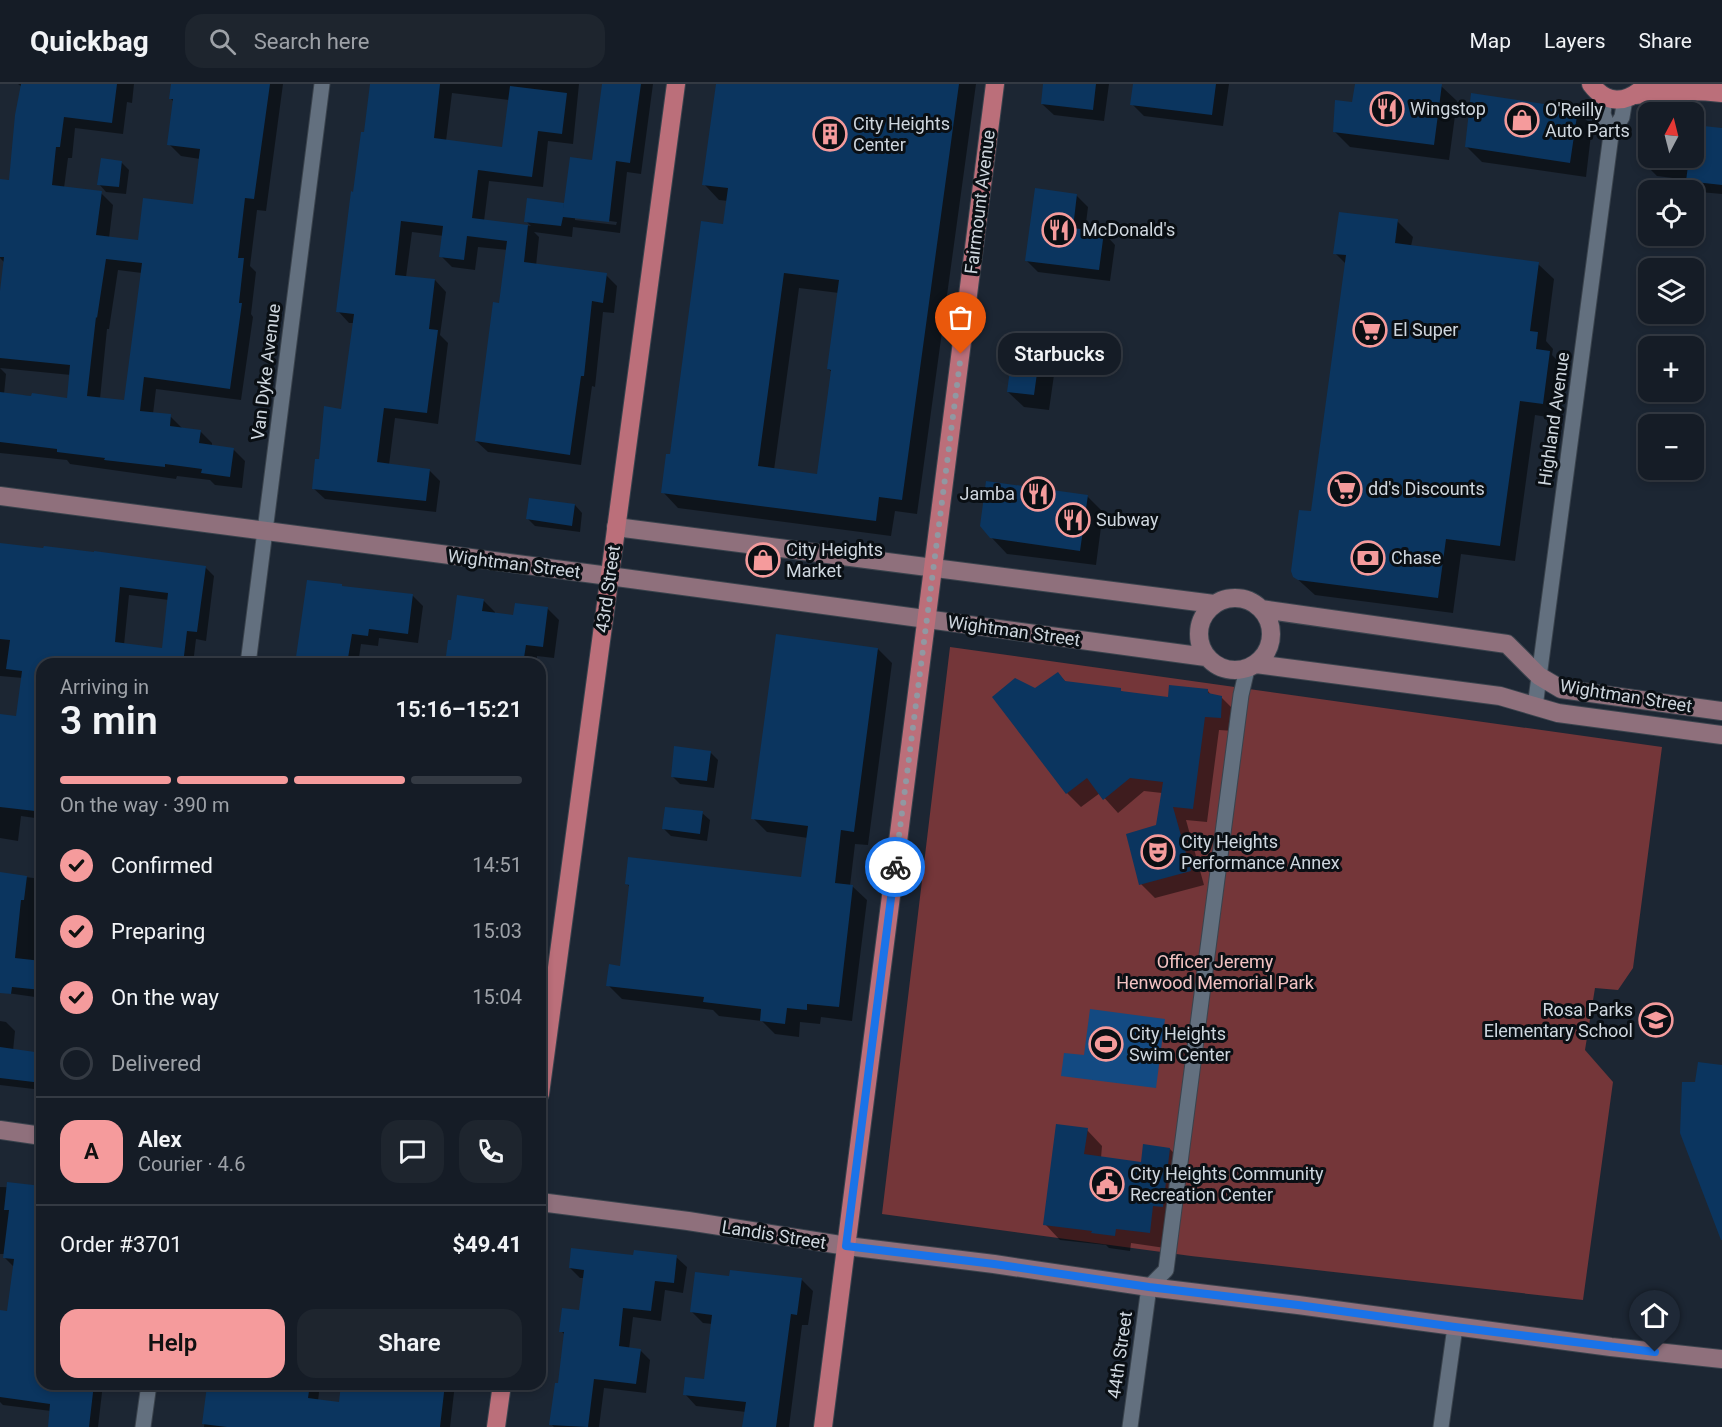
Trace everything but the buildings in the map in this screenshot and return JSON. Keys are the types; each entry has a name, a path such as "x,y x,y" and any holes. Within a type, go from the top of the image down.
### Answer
{"main road":[{"name":"43rd Street","path":"546,1049 675,84"},
{"name":"Fairmount Avenue","path":"823,1427 995,84"},
{"path":"1591,84 1605,97 1615,99 1635,93 1671,91 1722,93"},
{"name":"Wightman Street","path":"0,496 1206,657 1215,665 1236,671 1251,666 1500,696 1558,713 1722,735"},
{"name":"Wightman Street","path":"616,527 1214,604 1232,598 1241,599 1252,602 1261,609 1507,644 1539,676 1561,689 1722,711"},
{"path":"1206,657 1200,647 1198,635 1205,613 1214,604"},
{"path":"1251,666 1265,655 1270,643 1271,631 1268,619 1261,609"},
{"path":"0,1130 36,1135"},
{"name":"Landis Street","path":"546,1203 1149,1287 1611,1347 1722,1359"},
{"path":"496,1427 501,1390"}],"street":[{"name":"Van Dyke Avenue","path":"249,658 322,84"},
{"name":"Highland Avenue","path":"1535,707 1611,135 1635,93"},
{"name":"Highland Avenue","path":"1605,97 1603,114 1611,135"},
{"path":"1149,1287 1166,1270 1241,695 1251,666"},
{"name":"44th Street","path":"1130,1427 1149,1287"},
{"path":"1441,1427 1455,1327"},
{"path":"143,1427 148,1390"}],"green space":[{"name":"Officer Jeremy Henwood Memorial Park","path":"950,647 1662,747 1633,968 1618,990 1595,988 1585,1050 1613,1082 1583,1300 1191,1256 882,1214"}],"water":[{"path":"1090,1009 1165,1019 1156,1088 1061,1076 1064,1053 1084,1055"}],"way so far":[{"path":"895,867 961,354"}],"place":[{"name":"Wingstop","path":"1387,109"},
{"name":"O'Reilly Auto Parts","path":"1522,120"},
{"name":"City Heights Center","path":"830,134"},
{"name":"McDonald's","path":"1059,230"},
{"name":"El Super","path":"1370,330"},
{"name":"Starbucks","path":"961,354"},
{"name":"dd's Discounts","path":"1345,489"},
{"name":"Jamba","path":"1038,494"},
{"name":"Subway","path":"1073,520"},
{"name":"Chase","path":"1368,558"},
{"name":"City Heights Market","path":"763,560"},
{"name":"City Heights Performance Annex","path":"1158,852"},
{"name":"Rosa Parks Elementary School","path":"1656,1020"},
{"name":"City Heights Swim Center","path":"1106,1044"},
{"name":"City Heights Community Recreation Center","path":"1107,1184"}],"route":[{"path":"895,867 846,1246 1655,1352"}]}
